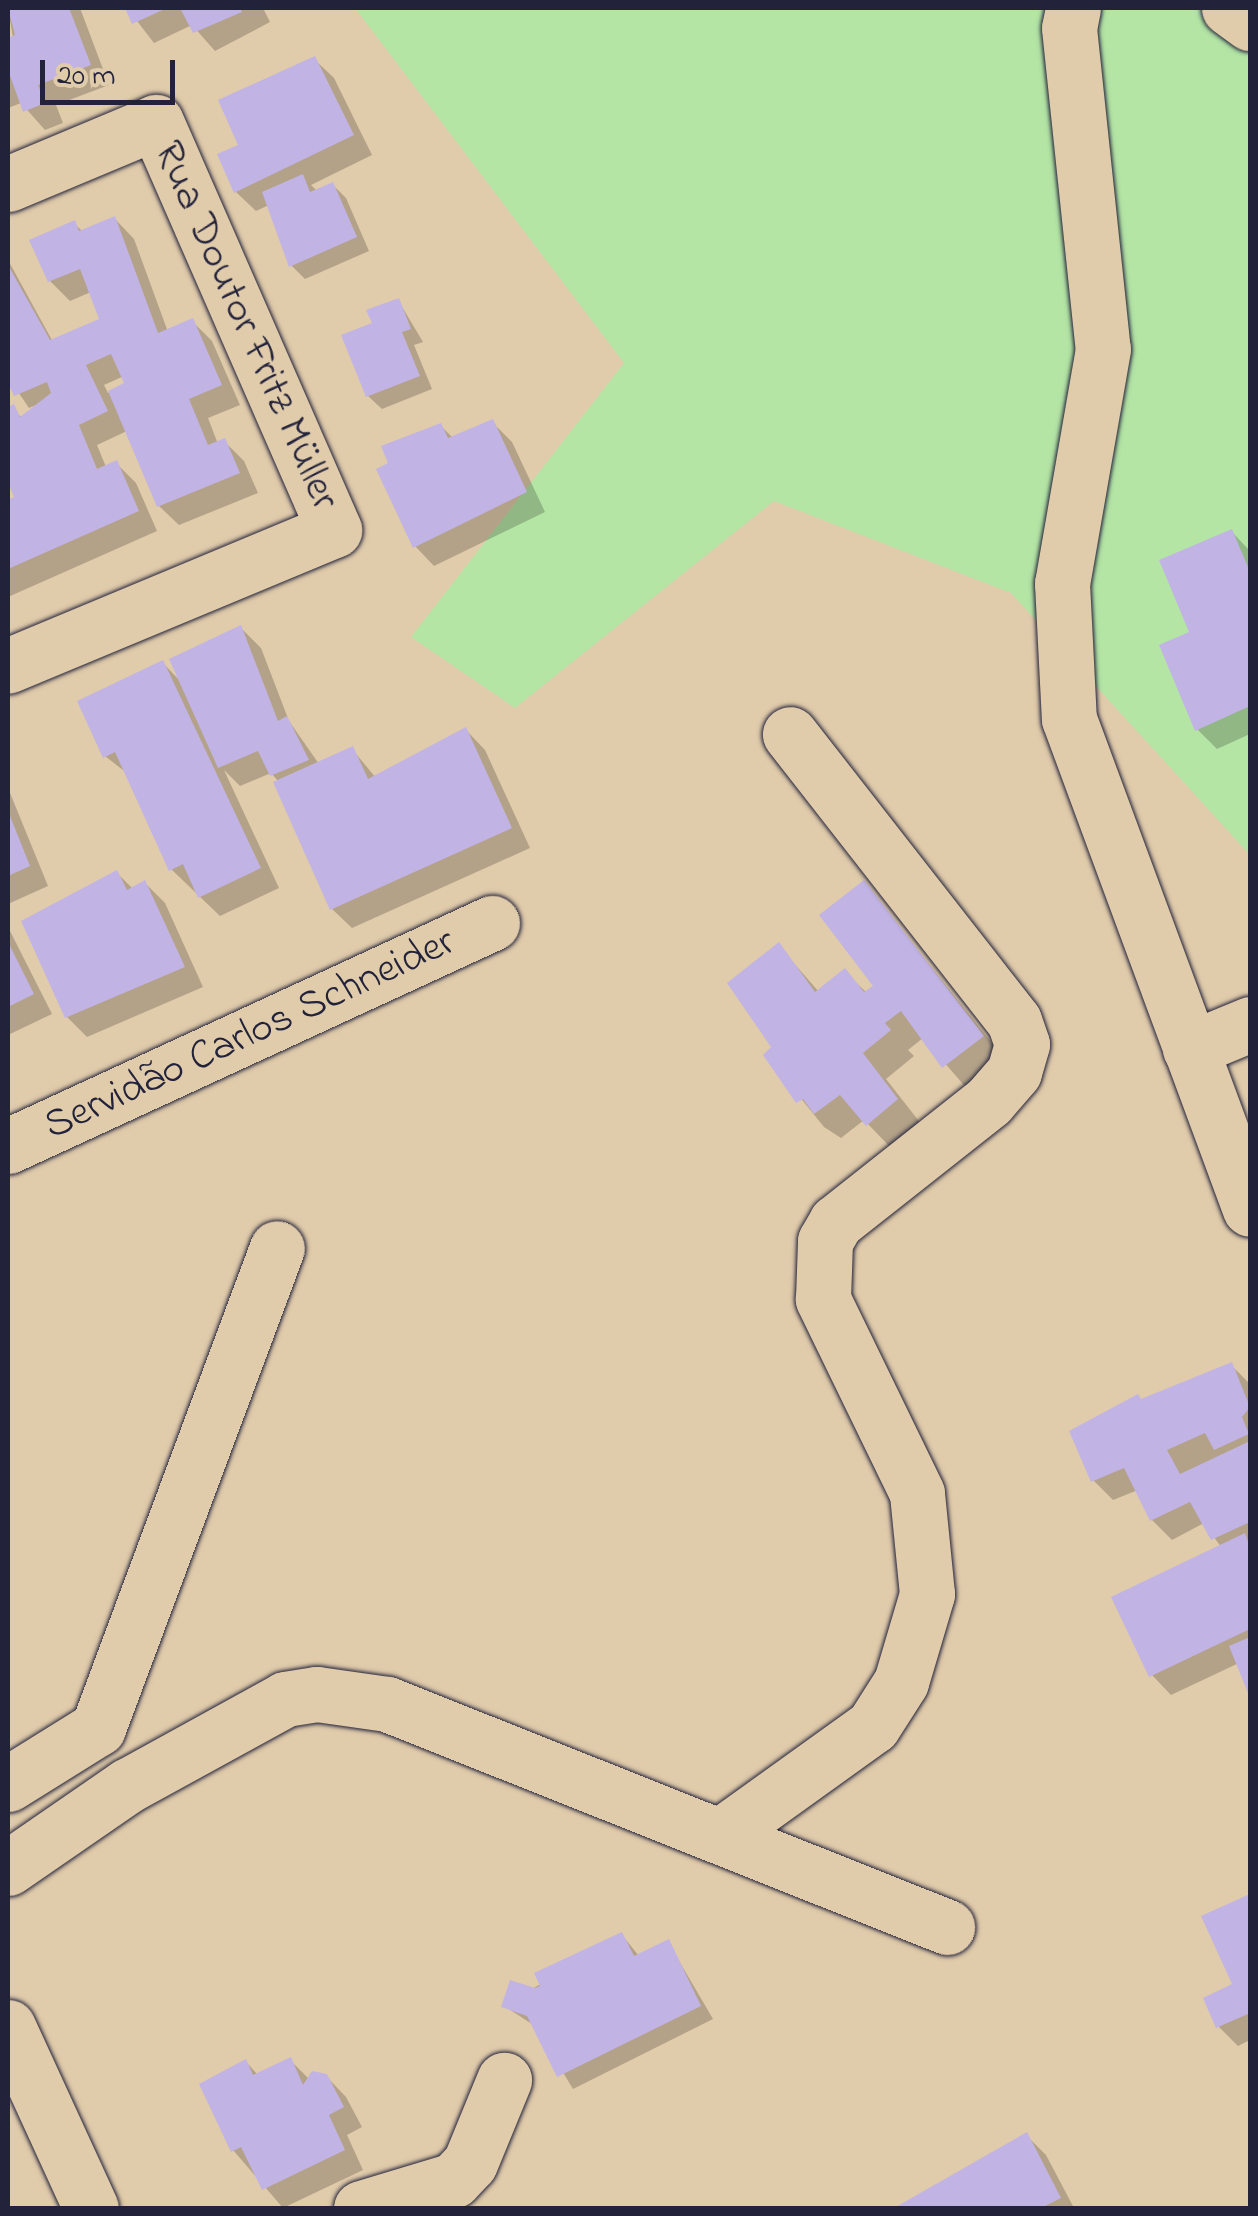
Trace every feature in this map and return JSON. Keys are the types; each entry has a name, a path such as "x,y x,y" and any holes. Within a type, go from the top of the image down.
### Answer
{"street":[{"path":"1073,8 1070,28 1103,350 1062,583 1069,719 1250,1209"},
{"path":"1229,8 1250,23"},
{"name":"Rua Doutor Fritz Müller","path":"8,184 156,122 334,530 8,666"},
{"path":"724,1833 872,1726 900,1682 926,1594 918,1493 823,1298 826,1241 836,1222 989,1102 1014,1072 1022,1044 1014,1021 790,734"},
{"name":"Servidão Carlos Schneider","path":"8,1146 492,923"},
{"path":"1190,1049 1250,1024"},
{"path":"8,1784 98,1728 277,1248"},
{"path":"8,1868 128,1786 284,1699 317,1694 388,1704 724,1833 948,1927"},
{"path":"98,1728 128,1786"},
{"path":"8,2026 91,2208"},
{"path":"361,2208 454,2180 470,2164 504,2080"}],"green space":[{"path":"355,8 1250,8 1250,855 1011,593 774,501 515,708 411,637 624,363"}],"building":[{"path":"8,8 69,8 91,65 38,85 45,103 23,112 8,70 8,38 15,35"},
{"path":"125,8 167,8 132,24"},
{"path":"180,8 240,8 242,12 193,33"},
{"path":"315,56 354,135 234,193 217,154 238,145 218,100"},
{"path":"303,174 310,192 333,182 357,237 289,267 262,192"},
{"path":"115,216 158,333 193,318 222,385 189,399 208,445 225,438 240,473 157,507 108,391 124,383 111,354 86,365 108,411 79,425 97,469 117,460 139,511 8,569 8,500 14,497 8,483 8,407 14,404 20,417 51,393 47,382 14,396 8,383 8,265 50,340 99,319 80,269 48,282 29,240 75,220 79,231"},
{"path":"399,298 411,329 402,332 420,376 366,397 341,335 372,323 366,310"},
{"path":"493,419 527,492 413,548 376,469 388,463 381,446 441,423 448,438"},
{"path":"1232,529 1250,572 1250,706 1195,731 1159,645 1189,632 1159,560"},
{"path":"241,625 278,721 287,716 309,760 270,776 258,751 218,768 169,659"},
{"path":"163,660 261,868 198,898 183,864 169,871 115,752 103,758 77,701"},
{"path":"466,727 512,828 330,910 273,782 353,746 368,779"},
{"path":"8,811 30,866 8,876"},
{"path":"117,870 127,890 145,880 185,967 65,1018 21,921"},
{"path":"864,880 984,1036 942,1068 901,1011 885,1023 891,1030 863,1053 898,1099 866,1126 840,1095 814,1114 803,1099 796,1103 763,1055 771,1047 727,983 779,942 815,992 845,968 864,992 873,986 819,915"},
{"path":"8,942 34,994 8,1007"},
{"path":"1232,1362 1250,1407 1242,1417 1249,1434 1214,1450 1205,1433 1167,1450 1180,1474 1250,1441 1250,1522 1211,1540 1190,1502 1150,1521 1124,1468 1091,1482 1069,1431 1138,1394 1141,1399"},
{"path":"1245,1533 1250,1548 1250,1629 1149,1677 1111,1597"},
{"path":"1250,1637 1250,1698 1229,1646"},
{"path":"1250,1894 1250,2013 1216,2028 1203,1998 1232,1984 1201,1916"},
{"path":"622,1932 634,1956 669,1939 701,2006 557,2077 527,2016 501,2007 510,1980 540,1986 534,1973"},
{"path":"291,2057 303,2085 312,2071 327,2074 344,2107 329,2115 345,2150 262,2190 241,2147 231,2152 199,2084 246,2059 253,2075"},
{"path":"1027,2132 1061,2198 1041,2208 894,2208"}]}
